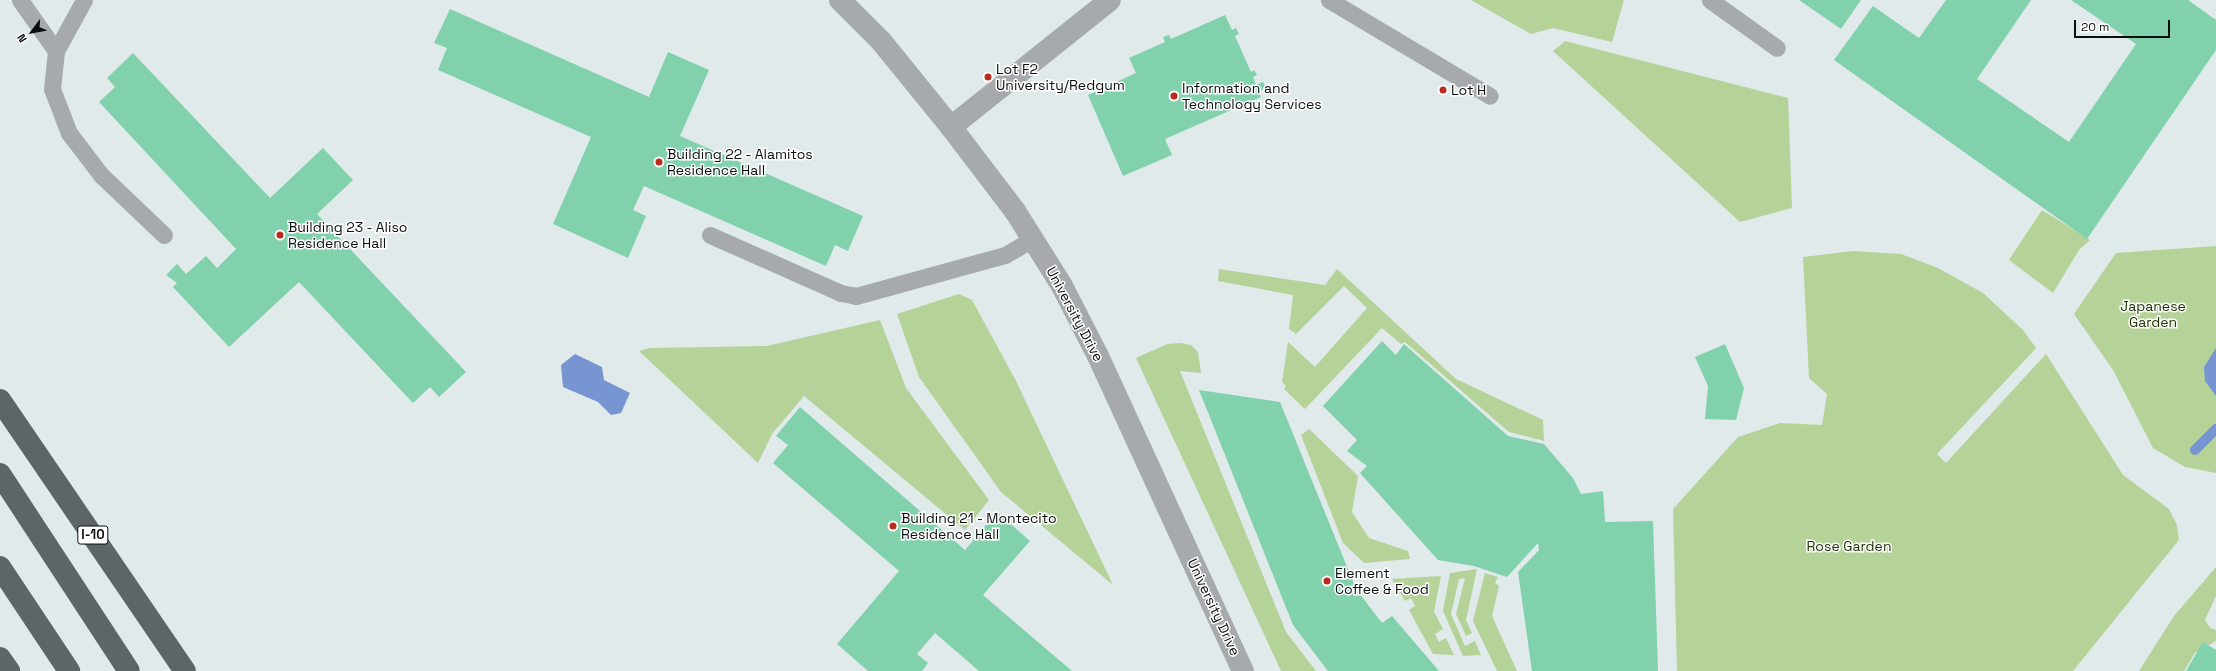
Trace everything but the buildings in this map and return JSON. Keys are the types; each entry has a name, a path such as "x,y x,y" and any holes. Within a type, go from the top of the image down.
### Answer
{"highway":[{"name":"I-10","path":"0,400 185,671"},
{"path":"0,474 129,671"},
{"path":"0,567 68,671"},
{"path":"0,658 8,671"}],"street":[{"name":"University Drive","path":"840,0 881,41 951,127 1033,238 1080,320 1243,671"},
{"path":"951,127 1110,0"}],"lane":[{"path":"20,0 56,51"},
{"path":"84,0 56,51 52,89 69,133 101,175 164,235"},
{"path":"1329,0 1490,96"},
{"path":"1710,0 1777,48"},
{"path":"710,235 841,294 856,296 1005,255 1033,238"}],"green space":[{"path":"1471,0 1624,0 1612,42 1553,28 1531,34"},
{"path":"1565,41 1788,98 1792,208 1740,222 1553,51"},
{"path":"2042,210 2090,240 2079,250 2053,293 2009,260"},
{"name":"Japanese Garden","path":"2216,246 2216,473 2185,467 2153,448 2113,370 2074,314 2116,253"},
{"name":"Rose Garden","path":"1853,251 1901,254 1938,268 1983,293 2023,330 2036,348 1937,454 1946,463 2046,354 2123,475 2169,509 2177,525 2179,540 2073,671 1677,671 1673,509 1738,437 1780,423 1822,425 1827,394 1809,378 1803,257"},
{"path":"1219,269 1325,285 1337,269 1456,379 1543,420 1544,441 1509,432 1405,342 1401,344 1382,328 1305,409 1284,389 1286,386 1282,382 1288,342 1315,367 1367,308 1344,286 1296,334 1289,329 1293,295 1218,281"},
{"path":"959,294 972,300 1015,379 1113,585 1001,492 919,377 897,314"},
{"path":"880,320 906,388 989,500 965,530 804,396 772,434 758,463 639,351 650,348 767,346"},
{"path":"1180,343 1191,345 1198,352 1201,373 1180,371 1286,632 1316,671 1281,671 1136,358 1167,344"},
{"path":"1309,429 1358,476 1352,512 1369,538 1408,551 1410,559 1364,563 1343,543 1301,435"},
{"path":"2216,567 2216,596 2205,620 2210,628 2216,630 2216,641 2195,653 2184,671 2139,671 2174,616"},
{"path":"1477,569 1466,620 1472,633 1466,636 1456,614 1465,578 1459,579 1451,614 1465,646 1475,641 1481,655 1463,656 1443,611 1450,573"},
{"path":"1485,573 1498,577 1495,583 1499,586 1492,616 1517,671 1497,671 1473,621"},
{"path":"1441,576 1434,612 1443,629 1435,634 1439,642 1446,638 1454,655 1433,654 1409,610 1415,606 1411,598 1405,601 1392,579"}],"water":[{"path":"2216,348 2216,396 2205,381 2204,367"},
{"path":"575,354 602,367 604,380 630,393 621,413 611,415 598,402 563,387 561,365"}],"waterway":[{"path":"2195,450 2216,429"}],"place":[{"name":"Lot F2 University/Redgum","path":"988,77"},
{"name":"Lot H","path":"1443,90"},
{"name":"Information and Technology Services","path":"1174,96"},
{"name":"Building 22 - Alamitos Residence Hall","path":"659,162"},
{"name":"Building 23 - Aliso Residence Hall","path":"280,235"},
{"name":"Building 21 - Montecito Residence Hall","path":"893,526"},
{"name":"Element Coffee & Food","path":"1327,581"}]}
